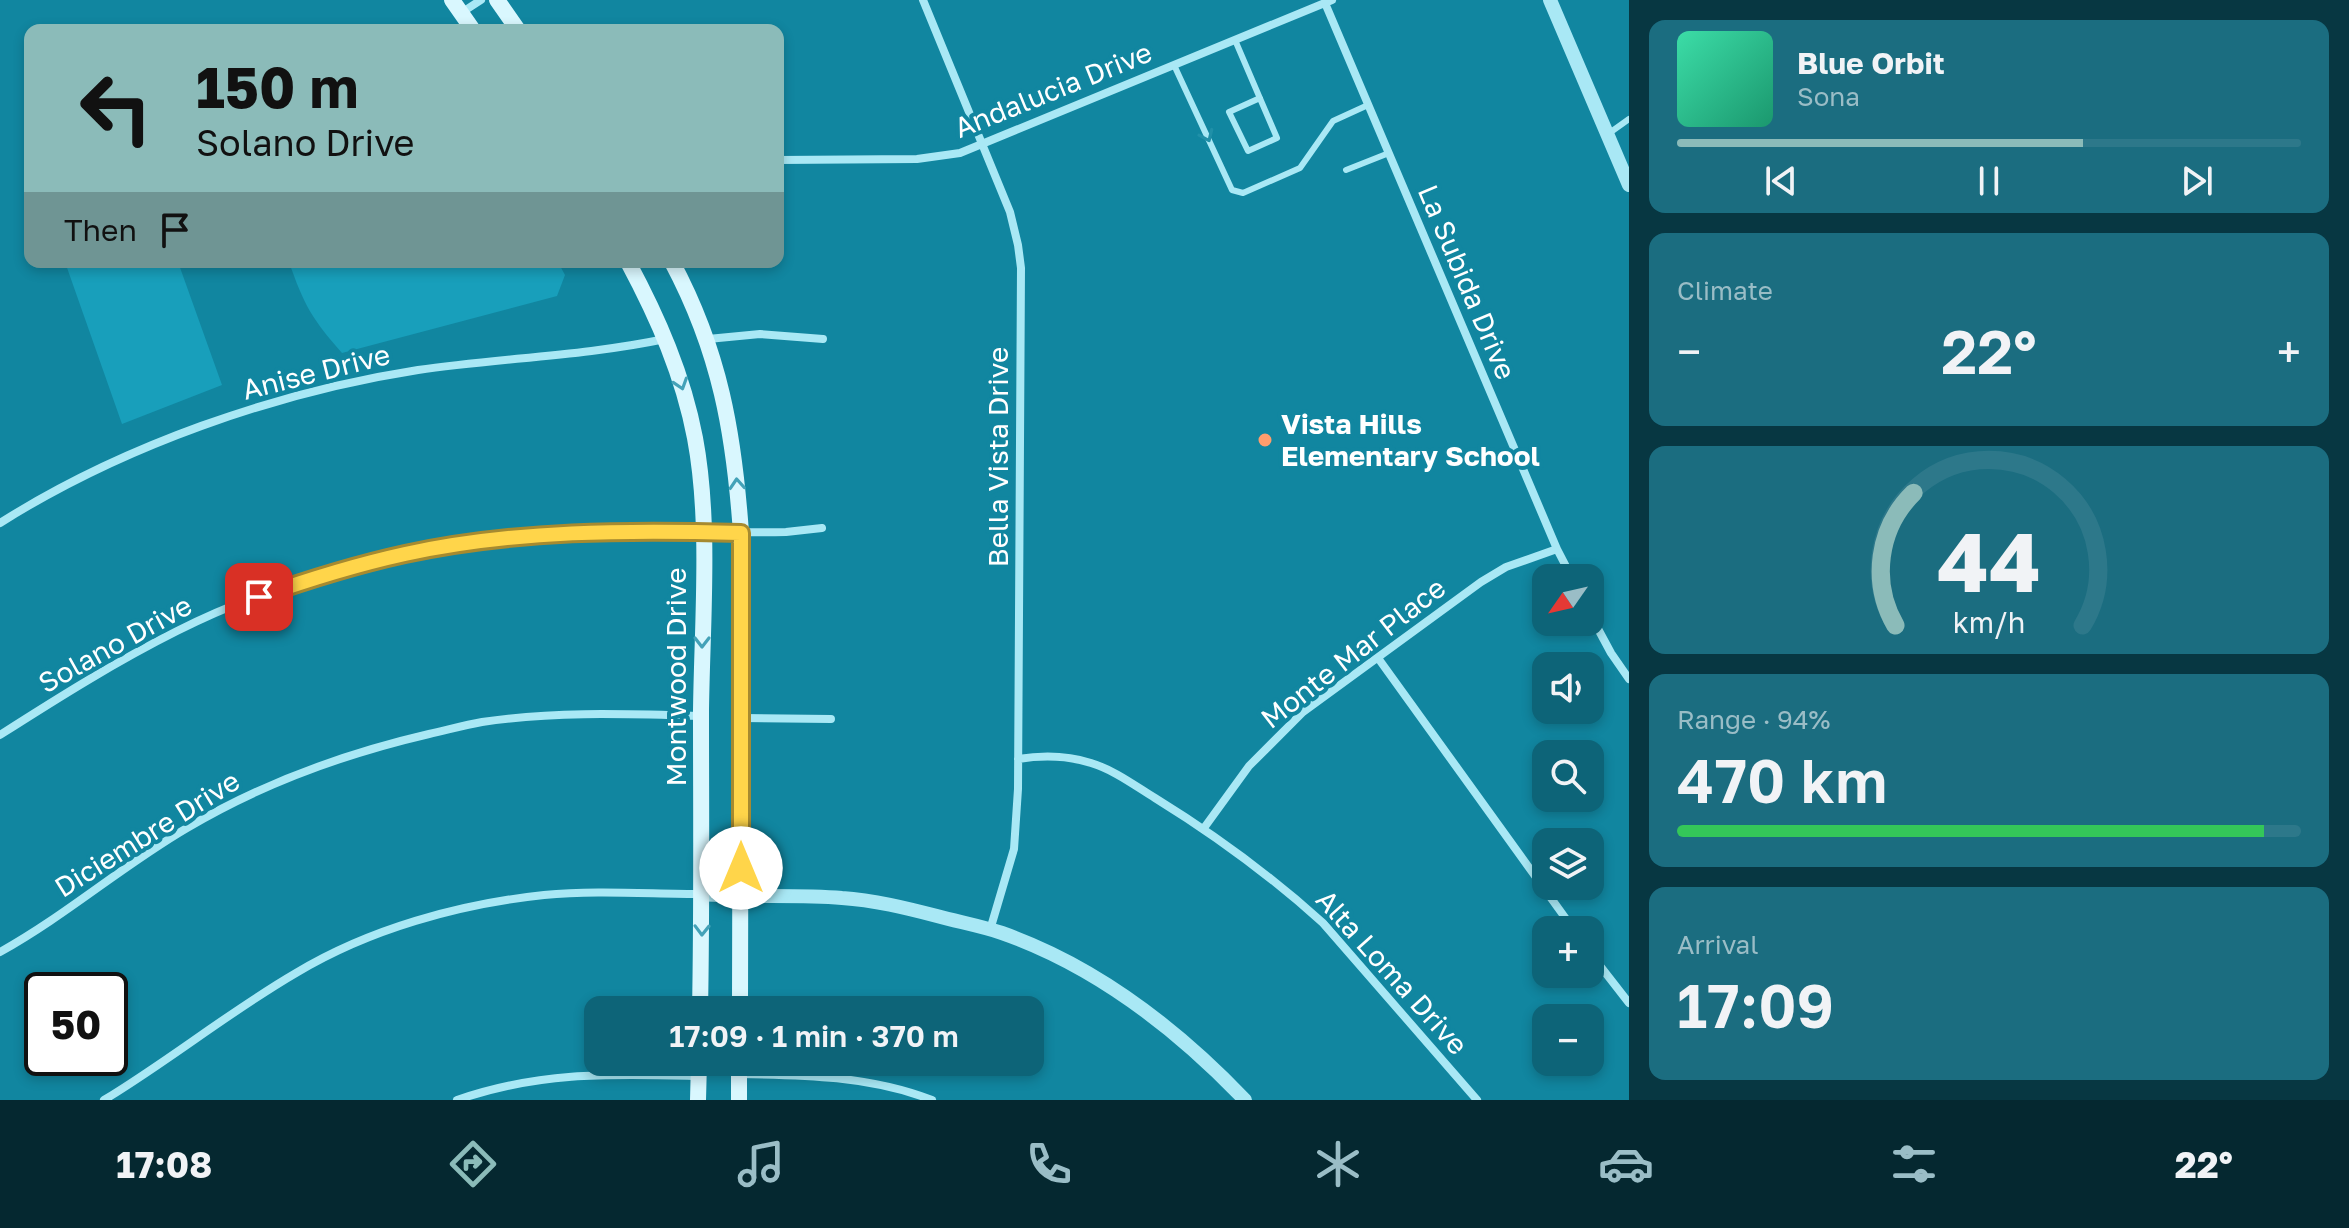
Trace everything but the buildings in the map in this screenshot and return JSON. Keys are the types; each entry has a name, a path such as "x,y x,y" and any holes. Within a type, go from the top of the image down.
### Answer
{"main road":[{"path":"497,0 514,24"},
{"path":"457,6 469,24"},
{"name":"Montwood Drive","path":"631,268 665,339 687,404 701,479 700,996"},
{"path":"675,268 708,339 734,448 741,533 740,996"},
{"path":"698,1100 699,1076"},
{"path":"739,1076 739,1100"}],"street":[{"path":"457,6 481,0"},
{"name":"Bella Vista Drive","path":"923,0 1010,212 1021,268 1018,759 1014,849 990,930"},
{"path":"1550,0 1629,185"},
{"name":"Andalucia Drive","path":"784,160 917,159 941,157 983,145 1328,1"},
{"name":"La Subida Drive","path":"1328,1 1368,105 1565,564"},
{"path":"708,339 760,334 823,339"},
{"name":"Anise Drive","path":"0,523 58,490 141,450 281,401 413,371 590,352 665,339"},
{"name":"Solano Drive","path":"0,735 83,682 180,629 250,600 360,565 409,553 556,534 741,533 822,528"},
{"name":"Monte Mar Place","path":"1204,828 1249,766 1275,738 1340,683 1481,582 1506,567 1557,549"},
{"path":"1602,636 1629,679"},
{"path":"1378,658 1564,916"},
{"name":"Diciembre Drive","path":"0,952 186,829 278,781 323,763 379,746 482,722 598,713 701,716"},
{"path":"741,718 831,719"},
{"name":"Alta Loma Drive","path":"1018,759 1054,756 1092,763 1112,771 1204,828 1323,923 1477,1100"},
{"path":"104,1100 299,971 395,928 484,905 543,895 587,893 855,899 894,905 990,930 1061,959 1130,1000 1195,1049 1245,1100"},
{"path":"1604,971 1629,1003"},
{"path":"457,1100 516,1082 584,1075"},
{"path":"818,1076 887,1086 932,1100"}],"lane":[{"path":"1235,40 1260,98 1277,138 1248,151 1229,112 1260,98"},
{"path":"1174,65 1232,190 1243,193 1300,168 1333,121 1368,105"},
{"path":"1608,134 1629,119"},
{"path":"1346,170 1389,153"}],"shaded area":[{"path":"67,268 180,268 222,385 122,424"},
{"path":"291,268 561,268 565,275 557,296 342,353 310,311"}],"place":[{"name":"Vista Hills Elementary School","path":"1265,440"}],"route":[{"path":"259,597 304,581 409,553 497,540 605,532 741,533 741,868"}]}
